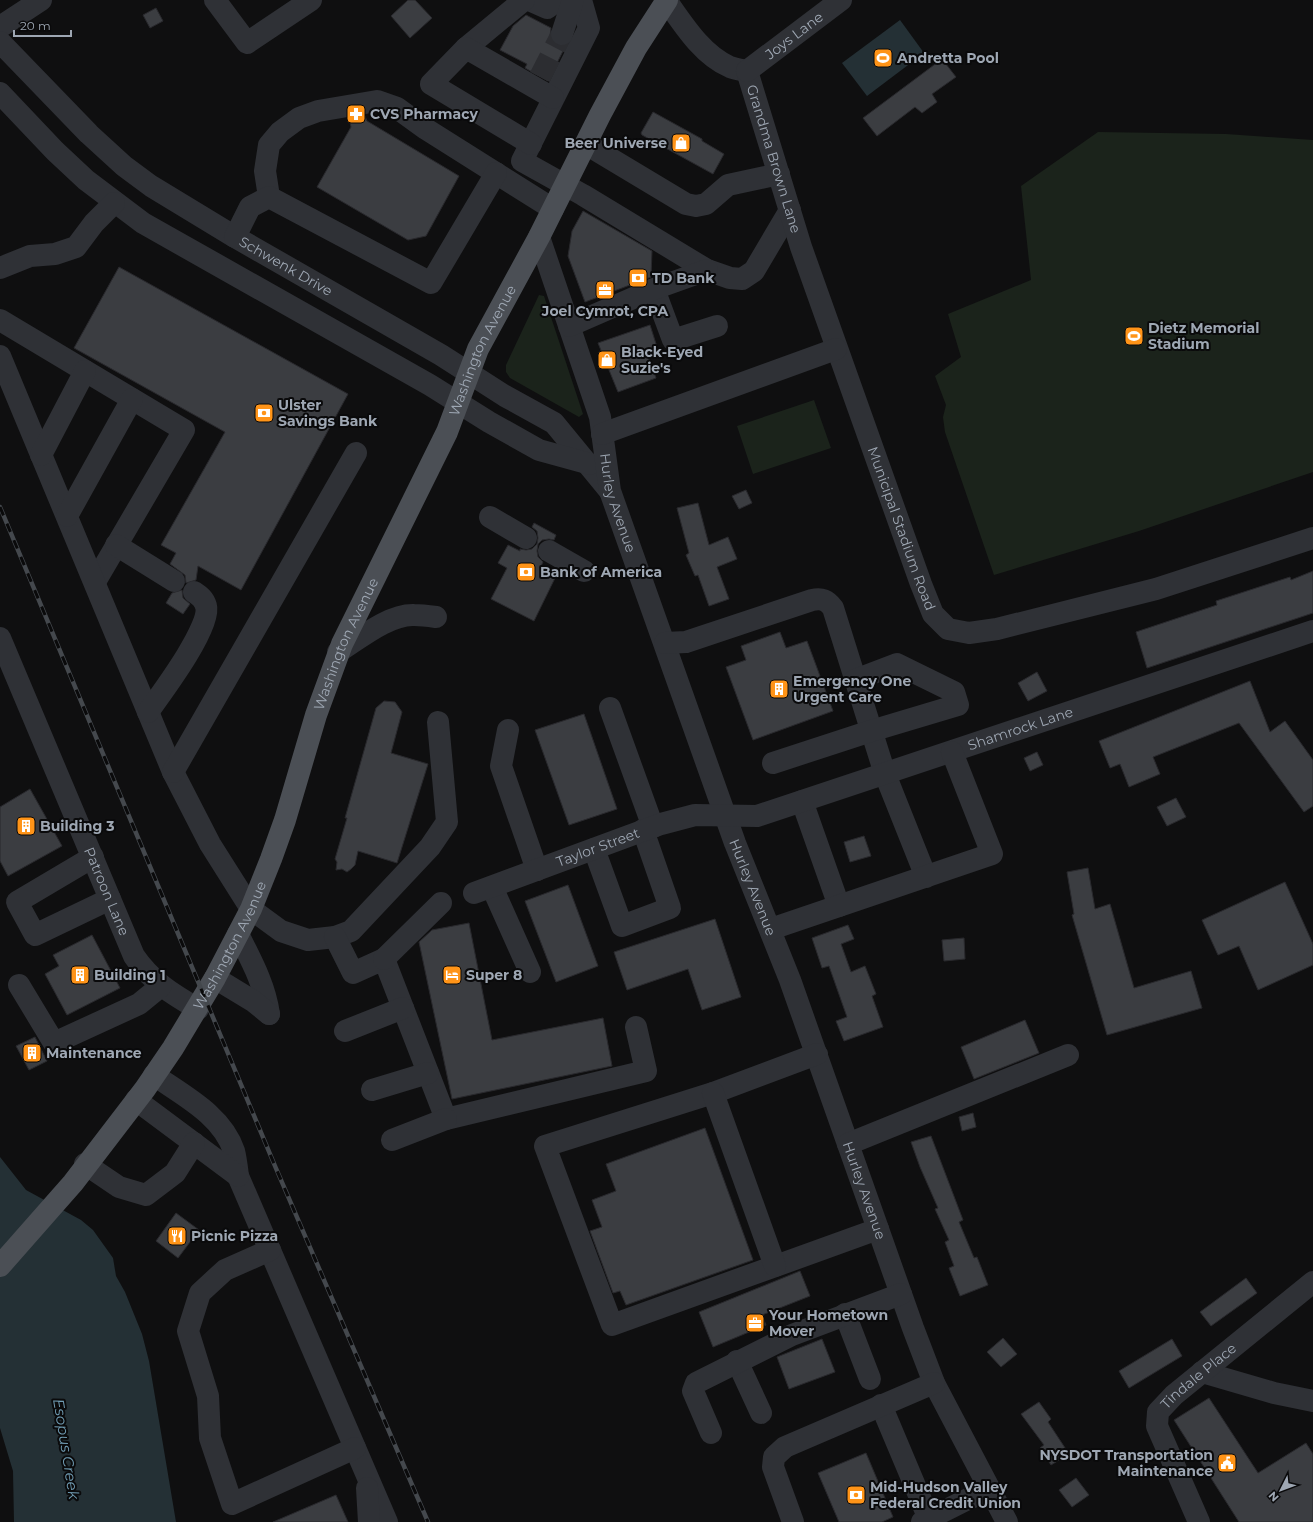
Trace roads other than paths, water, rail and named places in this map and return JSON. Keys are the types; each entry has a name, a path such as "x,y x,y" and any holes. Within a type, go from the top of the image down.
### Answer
{"main road":[{"name":"Washington Avenue","path":"0,1266 73,1183 154,1075 198,1009 251,910 285,820 316,715 338,652 358,608 447,432 478,349 539,237 600,115 636,48 667,0"}],"street":[{"path":"0,27 40,0"},
{"path":"215,0 247,43 311,0"},
{"path":"524,0 466,48 431,84 526,152 566,185 708,270 730,278 742,280 754,271 790,210"},
{"path":"529,0 547,8 558,0"},
{"path":"562,34 573,0"},
{"path":"270,197 431,283 504,178 526,152 543,87 588,28 581,0"},
{"path":"667,0 687,30 715,58 729,66 747,72"},
{"name":"Joys Lane","path":"747,72 841,0"},
{"name":"Schwenk Drive","path":"0,42 89,134 124,166 176,203 469,373 505,396 554,423 590,464 610,491"},
{"path":"466,48 543,87"},
{"name":"Grandma Brown Lane","path":"747,72 801,247"},
{"path":"0,93 55,151 86,180 143,223 423,381 539,450 590,464"},
{"path":"270,197 265,170 269,145 280,132 300,118 318,111 377,101 397,108 426,129 553,209"},
{"path":"586,144 686,204 696,206 706,204 728,185 779,174"},
{"path":"235,237 250,207 270,197"},
{"path":"0,268 30,256 55,254 76,247 94,223 114,202"},
{"name":"Hurley Avenue","path":"539,237 600,417 610,491 734,843 770,929 817,1054 901,1294 934,1383 1007,1522"},
{"name":"Municipal Stadium Road","path":"801,247 836,350 921,584 933,614 948,629 969,633 997,629 1156,589 1313,538"},
{"path":"569,326 654,289 708,270"},
{"path":"654,289 673,340 717,326"},
{"path":"0,320 184,430 95,582"},
{"path":"602,434 836,350"},
{"path":"0,356 173,772 210,844 251,910 281,931 308,940 335,938 351,931 430,847 448,822 438,722"},
{"path":"41,455 84,371"},
{"path":"67,516 132,399"},
{"path":"173,772 356,453"},
{"path":"490,517 526,538"},
{"path":"116,545 174,581"},
{"path":"549,551 584,571"},
{"path":"148,712 176,672 205,620 206,607 202,597 194,592"},
{"path":"665,644 686,642 820,598 828,602 833,608 885,774 926,877"},
{"path":"338,652 378,627 397,619 413,615 436,617"},
{"name":"Shamrock Lane","path":"725,816 757,816 802,802 1313,630"},
{"name":"Patroon Lane","path":"0,638 134,956 143,970 161,986 198,1009"},
{"path":"773,763 871,731 958,705 954,692 897,664 855,680"},
{"path":"594,849 622,926 670,908 648,829 610,708"},
{"path":"508,730 501,766 537,870"},
{"path":"770,929 992,854 952,752"},
{"path":"802,802 839,906"},
{"name":"Taylor Street","path":"530,972 483,890 648,829 695,815 725,816"},
{"path":"93,857 16,902 35,935 110,899"},
{"path":"335,938 353,973 384,959 441,903"},
{"path":"215,978 253,1001 269,1014 266,995 262,983 238,934"},
{"path":"384,959 446,1118"},
{"path":"19,984 54,1043 139,1004 161,986"},
{"path":"345,1031 403,1008"},
{"path":"392,1140 446,1118 646,1071 636,1027"},
{"path":"817,1054 713,1093 545,1146 612,1325 878,1229"},
{"path":"848,1144 1068,1055"},
{"path":"372,1090 428,1073"},
{"path":"154,1075 212,1116 226,1136 234,1151 238,1176 387,1522"},
{"path":"713,1093 775,1266"},
{"path":"136,1100 238,1176"},
{"path":"86,1164 119,1187 146,1195 175,1173 194,1143"},
{"path":"270,1250 225,1270 200,1293 188,1331 208,1396 210,1438 232,1504 355,1448"},
{"name":"Tindale Place","path":"1199,1522 1157,1426 1158,1412 1174,1395 1313,1282"},
{"path":"712,1433 693,1391 696,1383 792,1335 901,1294"},
{"path":"845,1314 870,1379"},
{"path":"738,1361 761,1413"},
{"path":"1202,1372 1267,1391 1313,1401"},
{"path":"793,1522 773,1466 774,1457 785,1446 934,1383"},
{"path":"881,1405 926,1520 968,1498 990,1490"},
{"path":"366,1473 369,1522"}],"water":[{"name":"Andretta Pool","path":"900,20 924,53 867,96 842,63"},
{"name":"Esopus Creek","path":"0,1157 26,1190 81,1220 93,1230 113,1258 116,1276 125,1292 142,1334 149,1361 176,1522 14,1522 13,1471 0,1428"}],"tunnel":[{"path":"540,77 562,34"}],"railway":[{"path":"0,507 275,1166 428,1522"}],"place":[{"name":"Andretta Pool","path":"883,58"},
{"name":"CVS Pharmacy","path":"356,114"},
{"name":"Beer Universe","path":"681,143"},
{"name":"TD Bank","path":"638,278"},
{"name":"Joel Cymrot, CPA","path":"605,290"},
{"name":"Dietz Memorial Stadium","path":"1134,336"},
{"name":"Black-Eyed Suzie's","path":"607,360"},
{"name":"Ulster Savings Bank","path":"264,413"},
{"name":"Bank of America","path":"526,572"},
{"name":"Emergency One Urgent Care","path":"779,689"},
{"name":"Building 3","path":"26,826"},
{"name":"Building 1","path":"80,975"},
{"name":"Super 8","path":"452,975"},
{"name":"Maintenance","path":"32,1053"},
{"name":"Picnic Pizza","path":"177,1236"},
{"name":"Your Hometown Mover","path":"755,1323"},
{"name":"NYSDOT Transportation Maintenance","path":"1227,1463"},
{"name":"Mid-Hudson Valley Federal Credit Union","path":"856,1495"}]}
